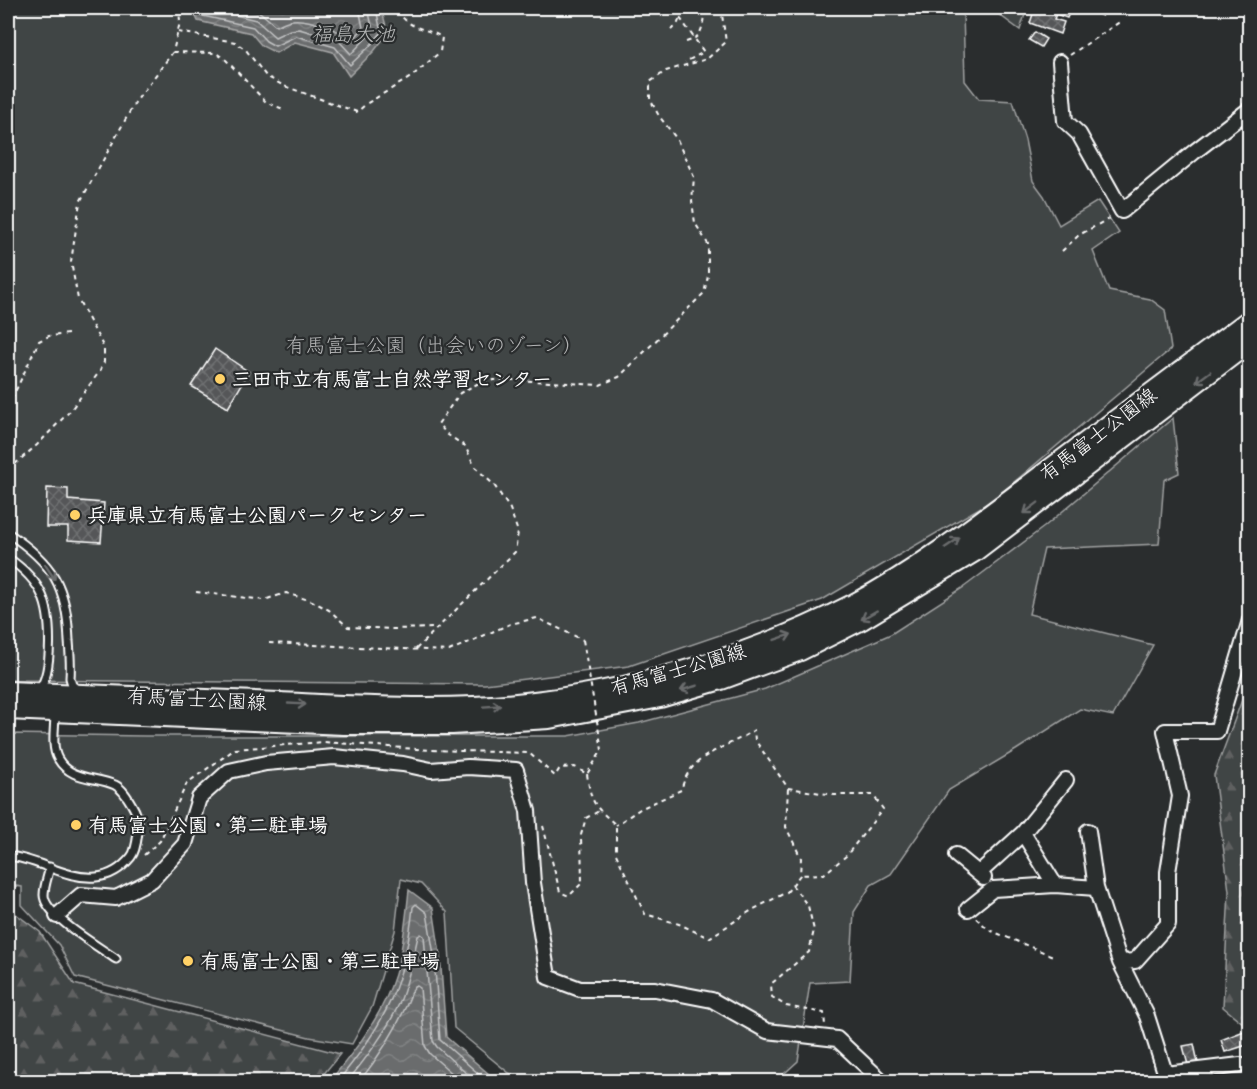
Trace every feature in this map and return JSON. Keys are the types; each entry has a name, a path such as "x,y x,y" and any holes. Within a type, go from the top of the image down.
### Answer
{"main road":[{"name":"有馬富士公園線","path":"8,692 405,709 492,706 544,701 601,691 713,662 793,634 855,604 906,574 965,534 1250,320"},
{"name":"有馬富士公園線","path":"8,709 344,724 452,724 549,718 660,697 721,679 800,650 851,624 973,552 1250,341"}],"street":[{"path":"1060,62 1065,121 1079,134 1122,211 1250,109"},
{"path":"1120,962 1135,961 1168,924 1168,872 1180,796 1165,731 1217,731 1250,620"},
{"path":"57,916 81,896 116,898 152,880 185,844 199,798 230,771 266,763 334,757 403,764 431,770 468,767 516,770 528,812 533,883 548,977 580,989 655,989 712,1000 767,1031 837,1039 883,1082"},
{"path":"979,873 1023,833 1066,780"},
{"path":"1088,831 1096,888 1120,962 1147,1016 1167,1078 1240,1065"},
{"path":"1023,833 1055,885"},
{"path":"956,855 979,873 993,889"},
{"path":"968,909 993,889 1055,885 1096,888"}],"lane":[{"path":"8,533 39,557 52,572 59,586 66,602 68,617 70,678 72,685 82,694"},
{"path":"8,558 32,580 42,596 47,616 47,670 38,693"},
{"path":"8,856 19,857 80,876 96,877 113,873 133,855 139,825 135,810 127,796 116,785 85,778 69,771 57,758 55,711"},
{"path":"50,867 44,895 47,906 57,916 116,959"}],"path":[{"path":"8,470 70,411 100,372 104,362 104,348 78,299 71,262 80,202 134,104 172,52 180,22 180,8"},
{"path":"178,32 235,42 246,50 266,76 284,86 357,112 366,104 411,77 440,52 442,37 410,25 396,8"},
{"path":"671,30 680,18 683,8"},
{"path":"686,42 699,36 705,8"},
{"path":"416,649 515,552 518,532 510,509 495,485 475,467 465,446 448,435 438,424 460,393 477,384 494,380 600,385 619,377 704,293 708,276 708,244 695,223 692,201 694,177 676,138 659,116 650,99 650,82 666,71 707,59 726,42 721,8"},
{"path":"680,18 704,52 685,62"},
{"path":"1060,62 1121,21"},
{"path":"172,52 216,54 226,60 267,103 286,110"},
{"path":"1062,251 1079,235 1122,211"},
{"path":"8,407 39,341 49,336 68,334"},
{"path":"196,592 264,600 286,593 312,601 328,610 348,627 435,628"},
{"path":"269,644 449,651 510,624 537,618 583,640 602,750 587,774 590,797 600,811 616,825 616,854 645,914 679,924 709,938 752,910 787,892 800,875 801,858 786,827 788,788 755,740 754,730 740,740 708,754 690,770 681,790 640,809 616,825"},
{"path":"529,753 555,776 560,768 575,767 587,774"},
{"path":"788,788 834,795 873,795 883,809 846,856 824,874 800,875"},
{"path":"528,812 544,827 560,892 569,896 582,883 580,835 586,818 600,811"},
{"path":"792,885 808,906 814,930 809,952 771,984 772,997 786,1006 824,1013 826,1038"},
{"path":"968,909 989,930 1053,956"}],"green space":[{"name":"有馬富士公園（出会いのゾーン）","path":"8,8 975,8 963,13 965,81 979,99 1013,101 1025,140 1033,181 1044,196 1059,225 1098,201 1119,233 1093,251 1109,291 1150,299 1165,310 1171,349 993,500 822,600 629,666 485,684 8,680"},
{"path":"990,8 1027,8 1020,30"},
{"path":"1173,418 1179,473 1164,480 1159,544 1044,549 1029,614 1153,645 1113,716 1080,709 949,790 891,874 871,885 854,912 850,981 810,983 798,1061 776,1081 529,1082 509,1073 454,1028 447,912 421,884 401,879 395,931 372,1007 352,1044 309,1037 75,977 59,945 22,905 22,887 8,885 8,734 568,736 639,723 765,689 891,634 964,587 1044,527"},
{"path":"1249,681 1249,1028 1223,1007 1229,891 1214,775"},
{"path":"8,908 40,932 74,984 340,1054 318,1081 8,1081"}],"water":[{"name":"福島大池","path":"192,8 381,8 388,33 349,76 333,52 295,42 276,53 262,46 251,33 198,21"},
{"path":"409,890 433,908 440,954 446,1037 497,1081 330,1081 368,1031 391,985 402,945"}],"building":[{"path":"1035,8 1071,8 1067,18 1056,14 1054,19 1064,22 1060,34 1030,23"},
{"path":"1086,8 1107,8 1102,16"},
{"path":"1035,32 1046,39 1041,47 1029,40"},
{"name":"三田市立有馬富士自然学習センター","path":"215,349 249,372 228,408 191,386"},
{"name":"兵庫県立有馬富士公園パークセンター","path":"47,488 68,489 68,500 104,503 101,542 68,540 68,527 46,527"},
{"path":"1244,1031 1250,1044 1225,1052 1221,1040"},
{"path":"1194,1044 1198,1063 1188,1065 1183,1046"}],"place":[{"name":"三田市立有馬富士自然学習センター","path":"220,379"},
{"name":"兵庫県立有馬富士公園パークセンター","path":"75,515"},
{"name":"有馬富士公園・第二駐車場","path":"76,825"},
{"name":"有馬富士公園・第三駐車場","path":"188,961"}]}
